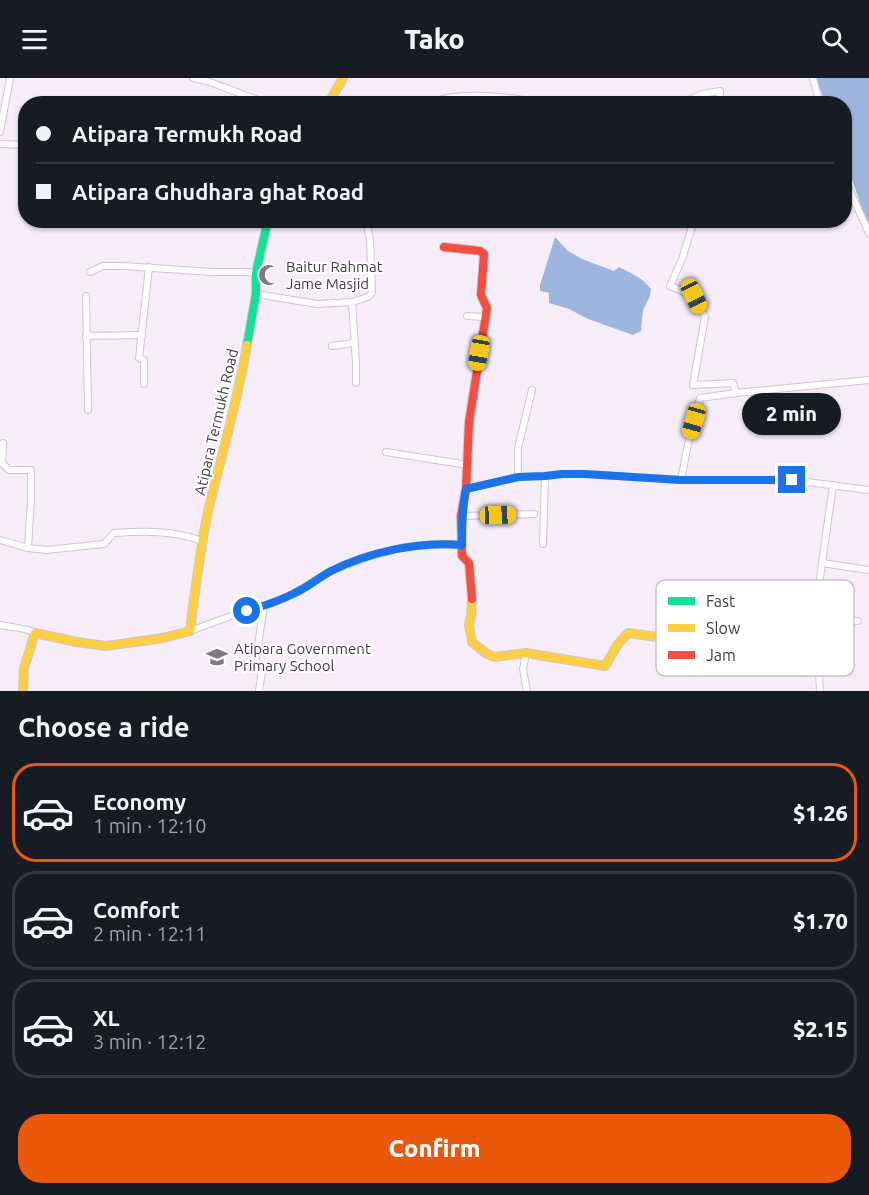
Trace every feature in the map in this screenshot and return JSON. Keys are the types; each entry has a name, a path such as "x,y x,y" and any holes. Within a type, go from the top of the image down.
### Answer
{"street":[{"path":"0,132 10,78"},
{"path":"193,78 249,96"},
{"path":"333,96 344,78"},
{"path":"813,78 818,96"},
{"path":"697,96 720,91 720,96"},
{"path":"0,144 18,144"},
{"path":"852,196 869,233"},
{"name":"Atipara Termukh Road","path":"190,631 209,509 242,376 256,294 256,273 266,228"},
{"path":"256,294 317,304 352,302 368,297 372,293 368,228"},
{"path":"692,228 682,259 670,286 694,296 705,317 693,385"},
{"path":"444,247 484,254 481,295 487,308 469,422 468,465 462,516 462,556 469,563 471,580 469,625 472,642 487,654 495,657 526,653 605,666 622,638 628,633 656,637"},
{"path":"90,272 103,266 256,273"},
{"path":"144,384 144,360 139,358 149,267"},
{"path":"86,296 88,410"},
{"path":"352,302 356,383"},
{"path":"467,315 485,317"},
{"path":"86,336 142,335"},
{"path":"332,346 354,343"},
{"path":"700,398 869,380"},
{"path":"693,385 733,383 736,393"},
{"path":"681,480 700,398 700,391 693,385"},
{"path":"518,477 518,448 532,390"},
{"path":"3,443 1,463 9,470 32,470 28,548"},
{"path":"386,452 468,465"},
{"path":"466,489 518,477 585,474 681,480 792,480 869,490"},
{"path":"543,544 545,476"},
{"path":"820,580 833,485"},
{"path":"462,516 534,514"},
{"path":"0,540 28,548 46,550 104,544 114,533 170,532 204,542"},
{"path":"0,625 26,628 35,633 106,646 163,638 264,606 294,594 333,570 371,556 404,547 462,545"},
{"path":"822,563 869,570"},
{"path":"259,691 262,671 256,668 255,664 264,606"},
{"path":"854,621 858,621"},
{"path":"23,691 24,668 35,633"},
{"path":"526,653 523,669 527,691"},
{"path":"819,676 820,691"}],"water":[{"path":"815,78 869,78 869,223 852,179 852,96 823,96"},
{"path":"555,237 568,251 582,259 614,271 619,267 648,285 651,289 650,296 643,310 641,331 633,335 549,303 549,293 540,291 540,285"}],"traffic: fast":[{"path":"247,345 256,294 256,273 266,228"}],"traffic: slow":[{"path":"333,96 343,78"},
{"path":"23,691 24,668 35,633 106,646 163,638 190,631 206,522 247,345"},
{"path":"472,599 469,625 472,642 487,654 495,657 526,653 605,666 618,644 628,633 656,637"}],"traffic: jam":[{"path":"444,247 480,251 484,254 481,295 487,308 469,422 466,489 461,516 462,556 469,563 472,599"}],"place":[{"name":"Baitur Rahmat Jame Masjid","path":"269,275"},
{"name":"Atipara Government Primary School","path":"217,657"}],"route":[{"path":"247,611 276,602 294,594 333,570 371,556 404,547 462,545 462,516 466,489 518,477 562,474 681,480 792,480"}]}
